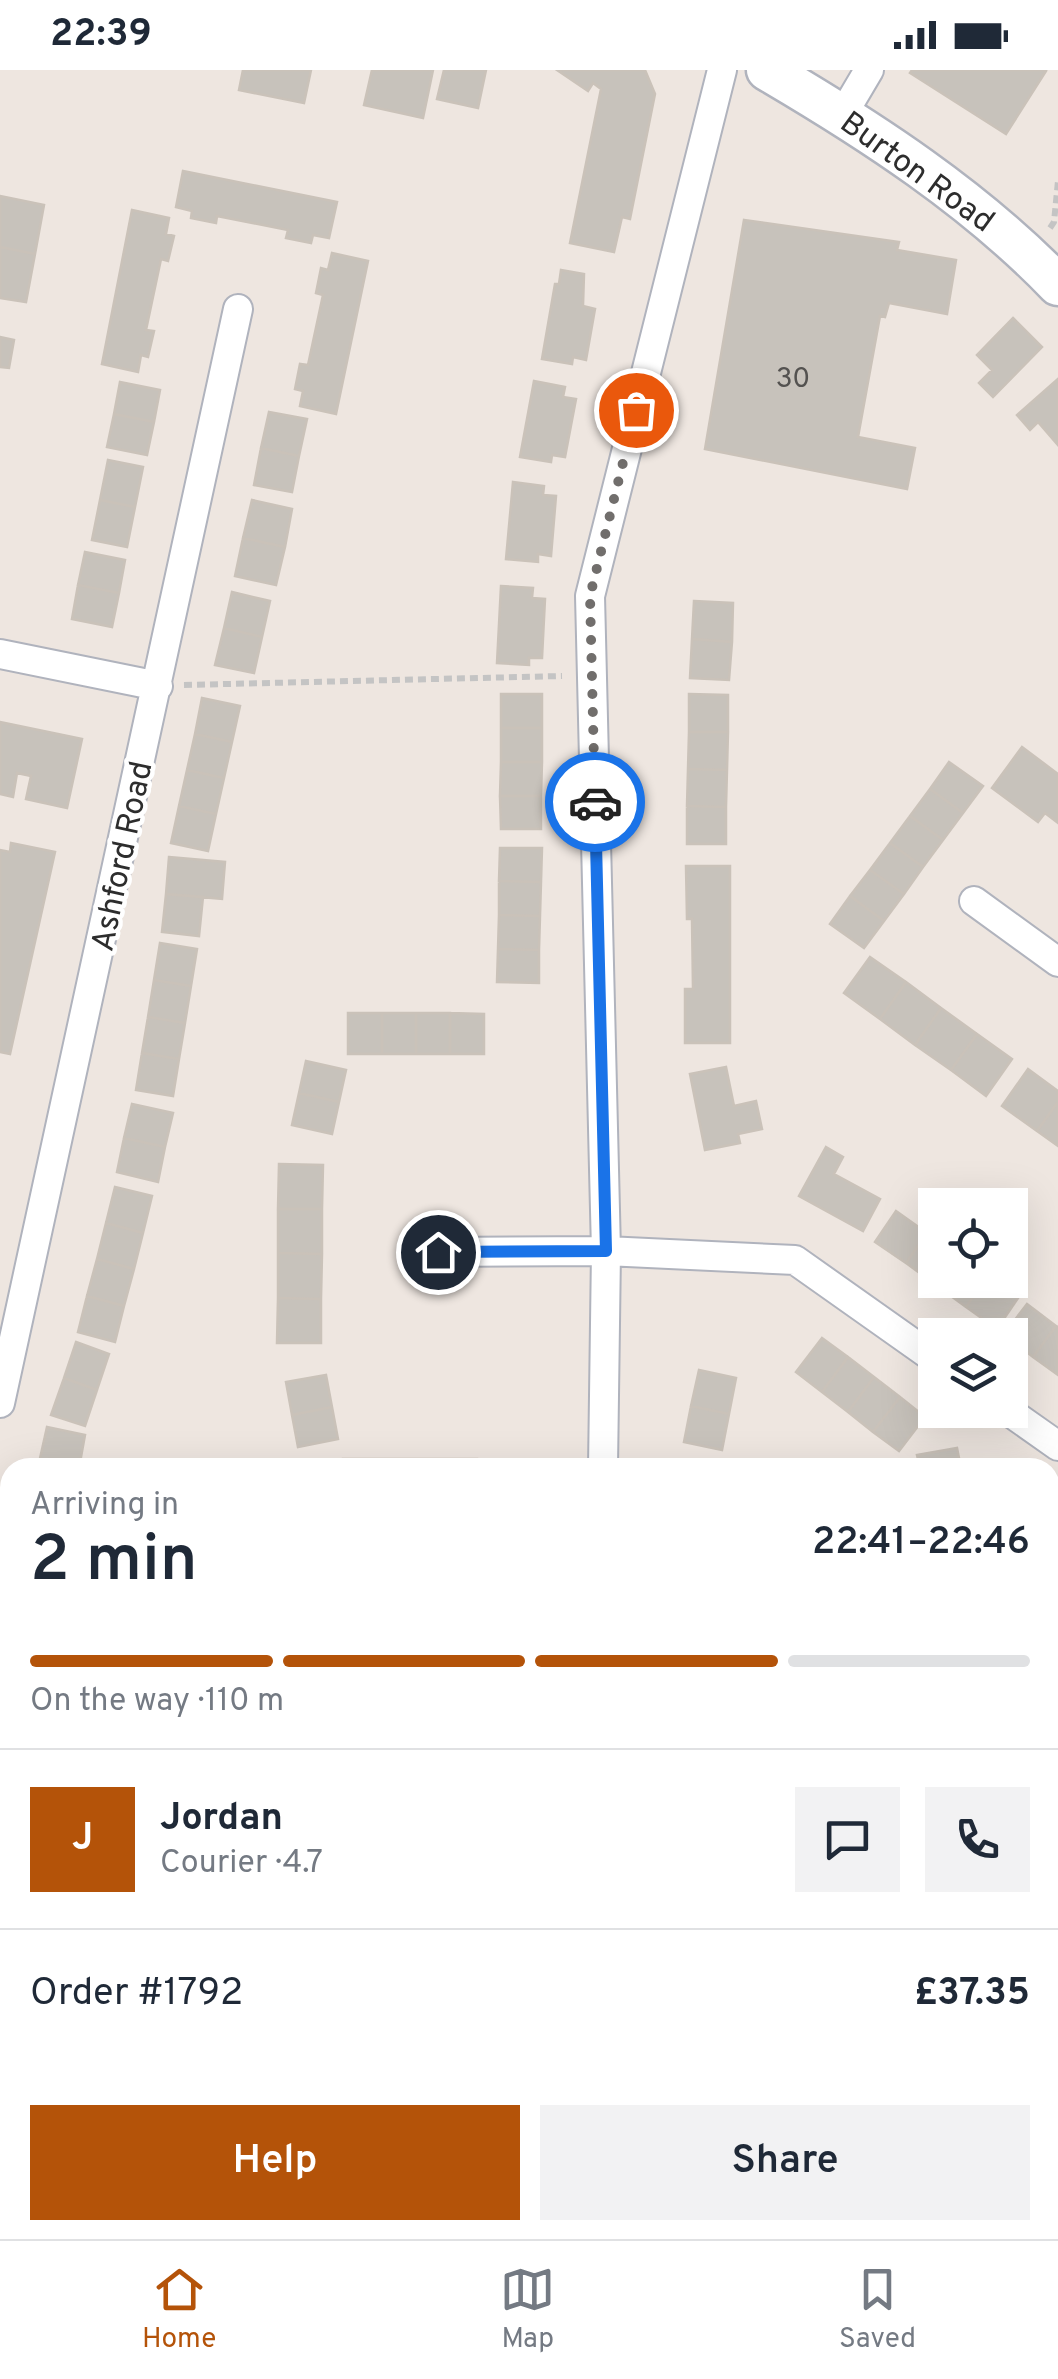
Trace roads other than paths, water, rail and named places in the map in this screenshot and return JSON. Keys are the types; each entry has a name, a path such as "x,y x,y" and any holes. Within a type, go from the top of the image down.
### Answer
{"street":[{"path":"603,1458 606,1251 590,596 722,70"},
{"name":"Burton Road","path":"767,70 843,114 971,206 1058,285"},
{"path":"843,114 869,70"},
{"name":"Ashford Road","path":"0,1402 238,309"},
{"path":"0,654 158,686"},
{"path":"974,901 1058,962"},
{"path":"438,1252 606,1251 795,1260 918,1347"},
{"path":"1028,1425 1058,1446"}]}
